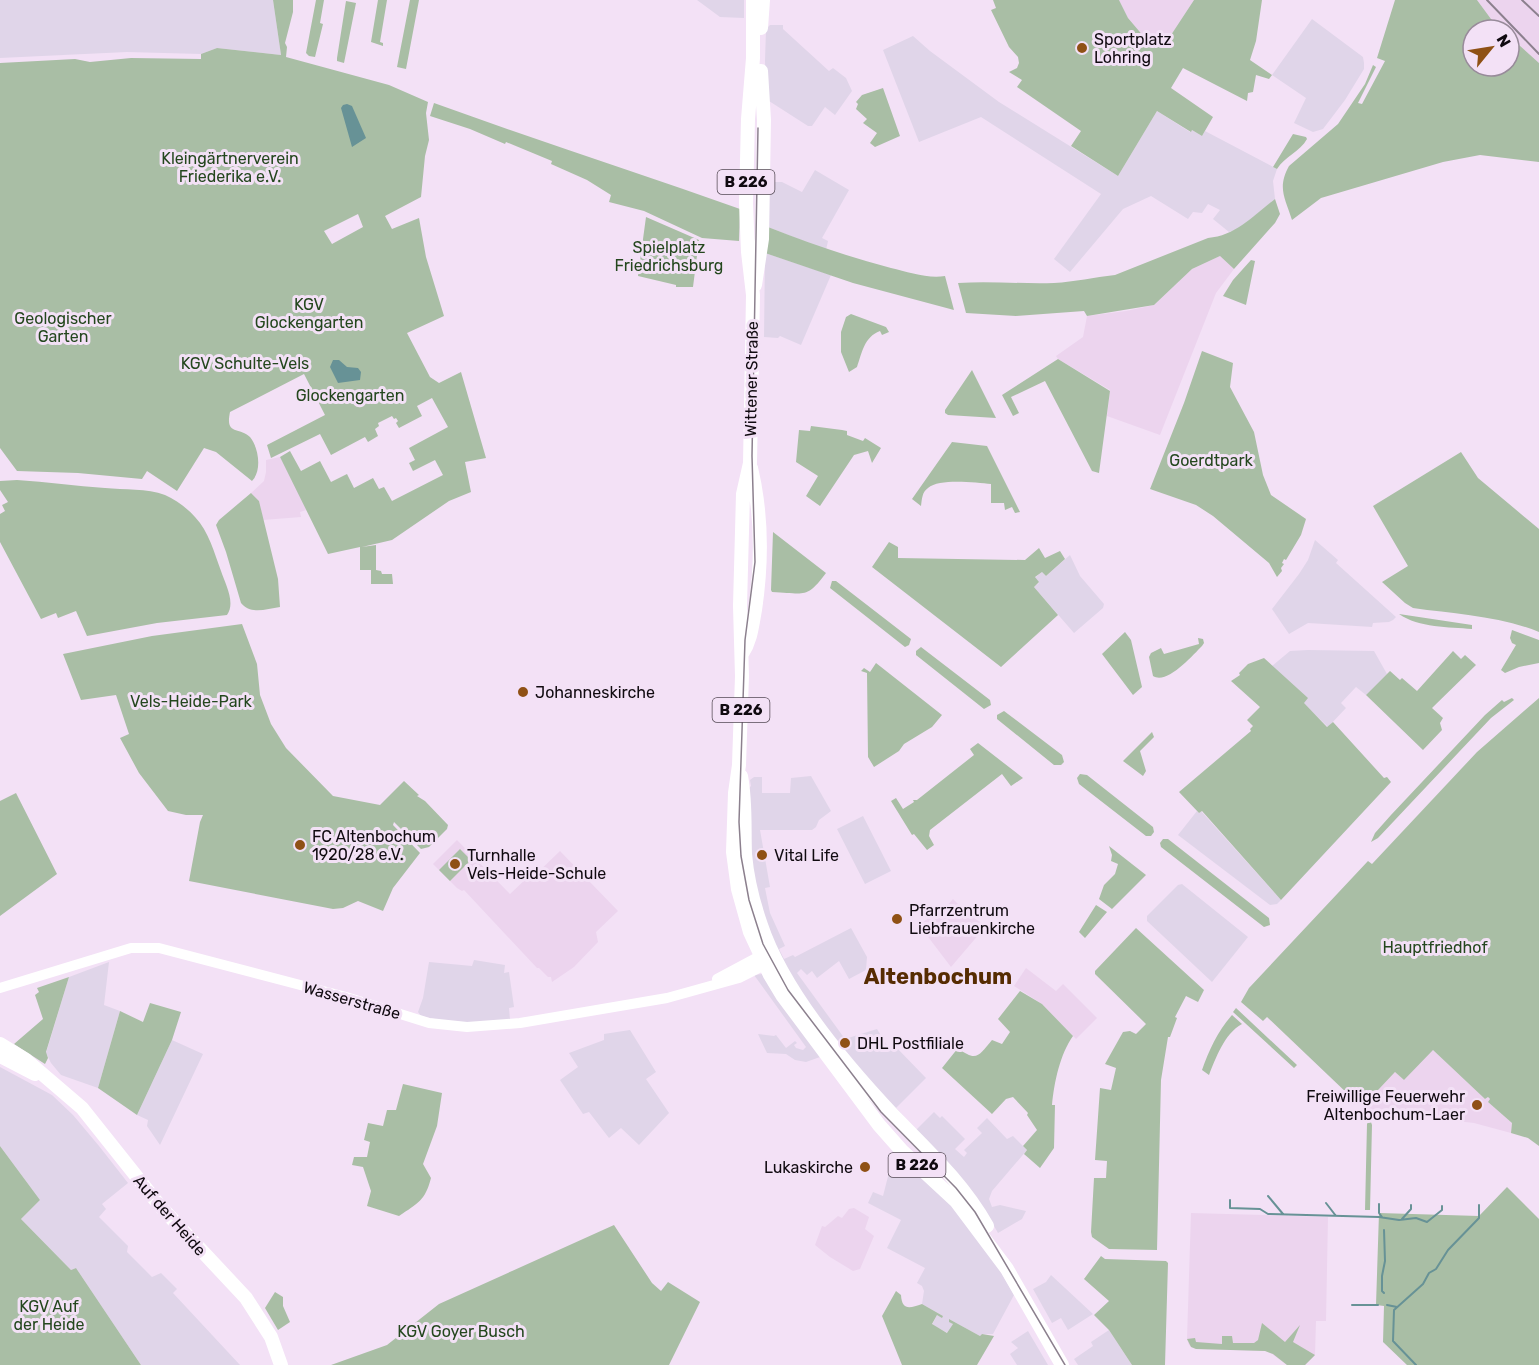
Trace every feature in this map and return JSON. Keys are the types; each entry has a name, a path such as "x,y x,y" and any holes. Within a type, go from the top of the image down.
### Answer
{"main road":[{"name":"Wittener Straße","path":"753,0 746,227 753,295 750,463 743,494 740,594 742,654 734,863 742,908 782,995 838,1060 887,1135 967,1205 1001,1251 1007,1269 1063,1364"},
{"name":"Wittener Straße","path":"753,295 762,239 764,120 760,49 763,0"},
{"path":"748,119 764,120"},
{"name":"Wittener Straße","path":"742,654 750,642 761,550 754,480 750,463"},
{"path":"742,523 758,517"},
{"path":"740,594 757,596"},
{"name":"Auf der Heide","path":"0,1044 26,1060 82,1108 160,1206 246,1298 271,1337 281,1365"},
{"name":"Auf der Heide","path":"0,1056 31,1074 43,1076"}],"street":[{"name":"Wasserstraße","path":"0,988 131,948 159,948 346,997 445,1026 478,1028 647,1003 696,990 766,957"},
{"name":"Wasserstraße","path":"0,995 14,985"}],"shaded area":[{"path":"0,0 273,0 281,55 217,48 201,54 127,52 0,58"},
{"path":"697,0 744,0 744,18 720,17"},
{"path":"1119,0 1194,0 1171,35 1156,39 1145,38 1128,18"},
{"path":"1477,0 1539,0 1539,63 1521,47 1521,18 1490,18"},
{"path":"1312,19 1363,57 1364,63 1364,69 1345,100 1323,129 1313,132 1294,123 1306,98 1272,75"},
{"path":"770,25 783,25 783,29 829,71 833,68 846,78 852,91 835,115 825,107 812,126 808,126 769,101 766,91 765,61 766,29"},
{"path":"913,36 999,102 1118,176 1157,111 1190,132 1192,130 1202,136 1205,131 1277,169 1273,181 1275,199 1240,228 1229,232 1213,219 1220,210 1208,204 1202,213 1193,212 1188,219 1151,196 1123,209 1070,272 1054,259 1101,194 981,117 919,142 883,50"},
{"path":"347,104 352,106 366,138 352,147 341,108"},
{"path":"815,170 849,190 822,238 828,241 826,250 768,227 769,182 782,182 802,192"},
{"path":"765,253 831,275 801,345 780,336 778,338 764,337"},
{"path":"1220,256 1234,269 1216,293 1160,435 1107,416 1110,390 1056,356 1083,337 1087,316 1154,305 1192,269"},
{"path":"333,360 339,360 347,367 358,368 361,372 360,380 338,383 330,367"},
{"path":"280,457 306,510 300,512 301,517 263,520 259,501 251,493 264,481 266,460"},
{"path":"1315,540 1338,560 1336,563 1396,617 1389,622 1373,623 1372,627 1308,623 1289,634 1272,609 1308,560"},
{"path":"1070,555 1080,576 1104,604 1103,608 1074,633 1034,587 1039,583 1035,578 1037,576 1042,572 1046,576"},
{"path":"1290,651 1374,651 1387,674 1366,695 1356,687 1341,703 1346,708 1328,727 1303,703 1307,698 1272,666"},
{"path":"811,776 831,811 819,820 816,827 812,830 760,830 770,887 765,888 770,913 785,946 779,949 784,959 793,955 795,957 851,928 867,957 866,970 849,979 839,961 817,978 812,971 807,975 801,969 797,973 845,1039 877,1029 888,1047 894,1045 926,1078 896,1108 916,1130 934,1112 940,1118 942,1116 965,1139 955,1149 964,1157 967,1153 964,1150 982,1133 977,1128 987,1118 1007,1139 1013,1136 1027,1150 992,1191 989,1199 992,1207 1000,1205 1026,1211 1022,1219 998,1233 860,1074 797,989 772,944 751,870 748,789 751,786 750,780 754,777 762,777 762,793 790,793 791,778"},
{"path":"1197,811 1199,813 1201,811 1281,900 1277,904 1270,905 1178,835"},
{"path":"863,816 891,871 865,884 837,829"},
{"path":"457,840 510,894 530,875 533,877 560,851 618,911 596,932 598,942 574,967 552,982 551,977 537,968 464,890 457,888 433,864"},
{"path":"1182,884 1248,937 1212,982 1147,921 1147,916 1178,885"},
{"path":"953,899 968,914 986,926 951,967 919,925 934,914 938,916"},
{"path":"474,960 505,965 504,973 509,972 514,1007 509,1008 510,1020 480,1023 448,1022 421,1016 418,1012 423,998 429,962 472,966"},
{"path":"109,962 104,1005 120,1011 98,1088 61,1075 46,1053 69,977"},
{"path":"1026,968 1056,991 1063,984 1097,1018 1076,1039 1042,1004 1014,986"},
{"path":"762,974 821,1055 820,1057 806,1062 795,1060 786,1054 767,1053 758,1034 776,1035 786,1048 795,1041 796,1048 803,1050 806,1047 754,975"},
{"path":"630,1030 656,1072 646,1079 669,1113 639,1145 621,1128 609,1138 589,1112 583,1114 560,1080 578,1067 569,1053 604,1040 604,1034"},
{"path":"172,1040 203,1054 160,1145 147,1126 148,1120 137,1115"},
{"path":"1432,1049 1485,1099 1488,1097 1490,1100 1488,1102 1512,1123 1511,1133 1474,1123 1421,1117 1421,1114 1392,1111 1391,1114 1364,1109 1363,1106 1395,1072 1404,1080"},
{"path":"0,1067 52,1095 73,1115 99,1146 128,1183 102,1204 106,1209 99,1217 128,1246 127,1252 152,1277 161,1273 177,1289 173,1293 240,1365 141,1365 76,1268 71,1270 21,1219 40,1200 0,1146"},
{"path":"898,1151 959,1210 986,1246 1014,1295 993,1334 980,1336 949,1319 953,1324 948,1333 932,1325 937,1315 943,1316 922,1304 924,1291 917,1283 925,1268 887,1248 901,1220 868,1203 873,1192 883,1196 893,1157"},
{"path":"854,1208 869,1217 865,1229 874,1236 860,1269 853,1271 815,1245 822,1226 825,1227 838,1216 842,1218 849,1209"},
{"path":"1191,1213 1328,1217 1326,1321 1316,1321 1315,1355 1305,1365 1287,1365 1268,1351 1196,1349 1189,1345 1187,1339"},
{"path":"1051,1275 1093,1314 1068,1330 1061,1318 1052,1323 1033,1289 1046,1282"},
{"path":"1109,1330 1132,1365 1078,1365 1074,1359 1093,1346 1091,1342"},
{"path":"1028,1331 1048,1365 1017,1365 1010,1354 1018,1348 1011,1342"}],"green space":[{"path":"273,0 293,0 293,12 285,43 286,57 389,85 428,102 426,113 429,140 421,197 385,216 392,229 419,218 426,257 444,316 407,333 430,377 439,383 461,372 486,458 465,462 471,492 449,501 392,540 362,547 376,545 376,570 381,571 382,574 392,574 393,584 371,584 371,570 360,570 360,547 328,554 280,457 290,451 301,471 320,461 331,482 347,474 354,488 373,478 379,489 384,487 392,501 443,475 435,460 413,471 409,463 415,460 409,448 448,427 432,398 417,406 422,416 399,428 396,423 398,421 392,416 378,423 379,426 375,429 378,436 368,442 365,437 331,455 320,434 271,458 267,445 325,415 304,374 230,412 231,428 250,437 256,447 258,466 252,481 216,452 204,448 177,491 147,471 142,479 78,473 17,471 0,448 0,63 75,59 90,62 131,58 201,59 201,54 217,48 281,55","holes":["358,214 363,227 332,244 324,231"]},
{"path":"316,0 324,0 320,23 323,24 315,57 306,53"},
{"path":"378,0 387,0 380,42 383,46 371,42"},
{"path":"410,0 419,0 406,69 397,67"},
{"path":"993,0 1119,0 1128,18 1145,38 1162,39 1171,35 1194,0 1262,0 1256,41 1250,60 1272,75 1269,79 1256,75 1253,92 1248,93 1247,101 1183,68 1171,88 1213,117 1202,136 1192,130 1191,132 1157,111 1118,176 1071,146 1081,131 1017,87 1022,80 1009,72 1017,68 1018,57 1009,47 991,10 996,8"},
{"path":"1395,0 1477,0 1490,18 1461,18 1461,78 1521,78 1521,47 1539,63 1539,162 1480,155 1443,162 1321,198 1292,220 1283,187 1289,166 1338,124 1365,84 1373,65 1376,67 1358,103 1362,104 1385,61 1377,58"},
{"path":"346,1 356,3 344,63 337,61 337,58"},
{"path":"883,88 900,136 875,147 870,143 877,133 863,123 867,119 856,109 858,104 856,102 862,95"},
{"path":"434,103 740,209 739,241 702,238 644,211 609,202 611,195 587,180 551,164 552,161 506,142 505,144 470,129 430,116"},
{"path":"1293,134 1307,139 1277,169 1273,167"},
{"path":"1275,199 1280,214 1275,223 1234,269 1220,256 1192,269 1154,305 1087,316 1084,311 1016,316 966,313 958,283 1054,283 1115,275 1236,229"},
{"name":"Spielplatz Friedrichsburg","path":"646,217 699,240 693,287 676,287 676,285 638,276"},
{"path":"768,227 875,264 918,275 945,276 954,310 853,283 765,253"},
{"path":"1251,260 1255,261 1246,305 1223,296 1233,280"},
{"path":"851,314 886,327 889,332 882,335 880,331 870,337 864,346 857,367 849,372 841,352 841,332 846,317"},
{"name":"Goerdtpark","path":"1202,351 1233,363 1230,387 1254,432 1263,475 1271,495 1306,519 1301,535 1286,560 1284,559 1282,571 1277,577 1269,563 1213,516 1196,505 1150,489"},
{"path":"1058,359 1110,391 1099,473 1092,471 1045,381 1011,397 1019,413 1013,416 1002,395"},
{"path":"972,370 996,418 945,413"},
{"path":"811,426 847,431 847,435 863,441 865,438 881,448 872,463 868,451 854,455 820,506 806,496 818,476 796,462 799,430 810,431"},
{"path":"952,442 987,446 1020,512 1015,513 1012,507 1005,510 1004,503 991,503 991,484 941,483 926,490 921,506 912,499"},
{"path":"1461,452 1478,478 1539,529 1539,632 1509,622 1413,608 1382,582 1408,566 1373,506"},
{"path":"17,480 151,491 177,502 200,523 211,542 229,593 230,605 227,615 157,623 87,636 76,611 58,618 56,613 41,619 0,542 0,514 5,511 2,505 8,502 0,490 0,481"},
{"path":"251,493 259,501 278,579 280,607 264,610 249,609 241,603 216,525"},
{"path":"773,532 826,573 814,588 798,594 772,592"},
{"path":"889,542 898,547 898,558 1025,560 1039,548 1045,558 1060,551 1065,559 1046,576 1042,572 1035,577 1039,582 1034,587 1058,615 1001,667 872,567"},
{"path":"832,581 836,581 911,639 909,645 905,647 830,588"},
{"path":"1399,614 1472,625 1472,629 1425,624"},
{"name":"Vels-Heide-Park","path":"242,624 257,664 260,695 271,724 286,748 333,796 380,805 404,781 448,825 447,829 429,847 421,849 394,822 393,825 420,853 393,888 383,911 358,901 343,908 333,909 189,881 203,815 186,815 168,811 139,773 120,738 129,734 116,695 81,700 63,654 152,636"},
{"path":"1512,630 1539,640 1539,663 1519,667 1505,673 1501,670 1516,645 1510,638"},
{"path":"1125,632 1131,640 1142,687 1133,695 1102,654"},
{"path":"1198,638 1203,639 1204,643 1179,668 1165,677 1153,676 1149,657 1151,653 1161,648 1164,654 1199,644"},
{"path":"921,647 990,700 991,705 984,709 916,655 916,651"},
{"path":"1453,651 1461,659 1465,655 1476,665 1432,708 1443,718 1440,723 1442,730 1423,750 1366,695 1390,671 1417,691"},
{"path":"1264,658 1308,698 1304,703 1327,727 1333,722 1384,778 1387,777 1391,782 1281,900 1202,811 1199,813 1179,792 1251,731 1253,726 1247,720 1260,707 1231,681 1240,675 1239,673 1248,664"},
{"path":"876,663 942,715 932,727 904,744 899,751 874,767 868,757 867,673 861,671 864,668 870,672"},
{"path":"1512,698 1514,700 1491,718 1378,838 1371,842 1375,833 1391,815 1485,715 1502,700 1504,702"},
{"name":"Hauptfriedhof","path":"1539,698 1539,1146 1528,1138 1511,1133 1512,1123 1488,1102 1490,1099 1488,1097 1485,1099 1433,1050 1404,1080 1395,1072 1363,1106 1267,1017 1263,1021 1241,1002 1249,988 1368,861 1372,864 1477,752"},
{"path":"1004,711 1062,755 1064,762 1061,765 1054,765 997,719 997,715"},
{"path":"1152,732 1154,737 1140,751 1146,771 1143,776 1123,761"},
{"path":"978,743 1023,778 1011,786 1002,774 930,830 929,836 934,845 927,850 914,834 912,835 891,801 896,798 903,809 914,802 913,800 917,800 974,755 970,749"},
{"path":"1080,774 1087,775 1153,827 1154,832 1151,836 1146,836 1079,784 1077,778"},
{"path":"16,793 57,874 0,916 0,801"},
{"path":"1163,839 1168,839 1269,918 1270,925 1264,927 1161,847 1160,843"},
{"path":"1109,846 1146,875 1112,909 1099,899 1104,885 1115,874 1118,864 1111,861"},
{"name":"Turnhalle Vels-Heide-Schule","path":"460,849 471,860 450,881 439,870"},
{"path":"1096,905 1107,912 1085,938 1079,932"},
{"path":"1136,928 1204,990 1198,1002 1186,996 1175,1017 1177,1018 1170,1037 1168,1037 1161,1080 1157,1250 1109,1249 1092,1237 1091,1232 1094,1178 1106,1178 1107,1161 1095,1160 1100,1088 1111,1090 1116,1068 1105,1064 1123,1032 1130,1031 1136,1034 1146,1024 1095,974 1095,971"},
{"path":"69,977 46,1052 48,1058 45,1064 14,1044 43,1019 35,995 39,992 37,988"},
{"path":"1020,991 1042,1004 1073,1036 1061,1060 1054,1087 1052,1105 1055,1105 1054,1148 1040,1168 1024,1154 1027,1150 1023,1146 1037,1130 1027,1115 1028,1113 1013,1097 1006,1099 992,1114 942,1068 958,1048 974,1056 981,1053 992,1040 1002,1044 1010,1032 998,1019"},
{"path":"150,1003 181,1012 172,1040 137,1115 98,1088 120,1011 143,1022"},
{"path":"1236,1008 1297,1065 1294,1068 1233,1012"},
{"path":"1232,1015 1242,1024 1225,1040 1209,1075 1202,1070 1218,1034"},
{"path":"403,1084 442,1093 437,1126 423,1164 431,1178 429,1186 420,1201 399,1216 367,1206 371,1191 363,1167 352,1165 354,1157 367,1157 370,1142 364,1140 368,1123 383,1126 387,1110 396,1110"},
{"path":"1370,1119 1372,1125 1370,1210 1365,1210 1367,1124"},
{"name":"KGV Auf der Heide","path":"0,1146 40,1200 21,1219 71,1270 76,1268 141,1365 0,1365"},
{"path":"1507,1187 1539,1219 1539,1365 1407,1365 1383,1342 1384,1306 1376,1305 1379,1213 1479,1216"},
{"name":"KGV Goyer Busch","path":"614,1225 652,1283 661,1291 668,1282 700,1302 669,1365 331,1365 387,1345 439,1304"},
{"path":"1101,1256 1105,1259 1166,1261 1168,1263 1165,1365 1132,1365 1109,1330 1094,1315 1109,1301 1084,1279"},
{"path":"896,1291 901,1295 905,1306 922,1304 943,1316 942,1318 937,1315 932,1324 947,1333 953,1324 949,1322 949,1319 980,1336 982,1334 994,1336 977,1365 902,1365 882,1316"},
{"path":"275,1292 283,1297 283,1306 290,1322 278,1330 265,1308"},
{"path":"1262,1323 1285,1342 1300,1325 1293,1342 1315,1355 1305,1365 1287,1365 1265,1351 1196,1349 1191,1347 1187,1339 1195,1338 1196,1342 1222,1344 1222,1336 1232,1336 1233,1343 1254,1343 1258,1340"}],"waterway":[{"path":"1268,1196 1283,1214"},
{"path":"1230,1200 1230,1208 1260,1209 1268,1214 1379,1217 1399,1220 1416,1218 1427,1222 1442,1210 1442,1206"},
{"path":"1326,1203 1336,1216"},
{"path":"1379,1204 1379,1213 1382,1217"},
{"path":"1402,1219 1411,1209 1411,1205"},
{"path":"1416,1365 1393,1341 1394,1310 1423,1284 1448,1250 1479,1218 1479,1205"},
{"path":"1384,1230 1385,1261 1382,1291 1384,1293"},
{"path":"1352,1305 1378,1305"},
{"path":"1387,1305 1397,1307"}],"tram line":[{"path":"758,128 752,456 755,562 745,640 739,822 741,856 749,900 763,944 788,990 881,1112 956,1188 975,1212 1065,1365"}],"railway":[{"path":"1487,0 1539,54"},
{"path":"1522,0 1539,16"}],"place":[{"name":"Sportplatz Lohring","path":"1082,48"},
{"name":"Johanneskirche","path":"523,692"},
{"name":"FC Altenbochum 1920/28 e.V.","path":"300,845"},
{"name":"Vital Life","path":"762,855"},
{"name":"Turnhalle Vels-Heide-Schule","path":"455,864"},
{"name":"Pfarrzentrum Liebfrauenkirche","path":"897,919"},
{"name":"DHL Postfiliale","path":"845,1043"},
{"name":"Freiwillige Feuerwehr Altenbochum-Laer","path":"1477,1105"},
{"name":"Lukaskirche","path":"865,1167"}],"district":[{"name":"Altenbochum","path":"938,976"}],"park label":[{"name":"Kleingärtnerverein Friederika e.V.","path":"230,167"},
{"name":"KGV Glockengarten","path":"309,313"},
{"name":"Geologischer Garten","path":"63,327"},
{"name":"KGV Schulte-Vels","path":"245,363"},
{"name":"Glockengarten","path":"350,395"}]}
